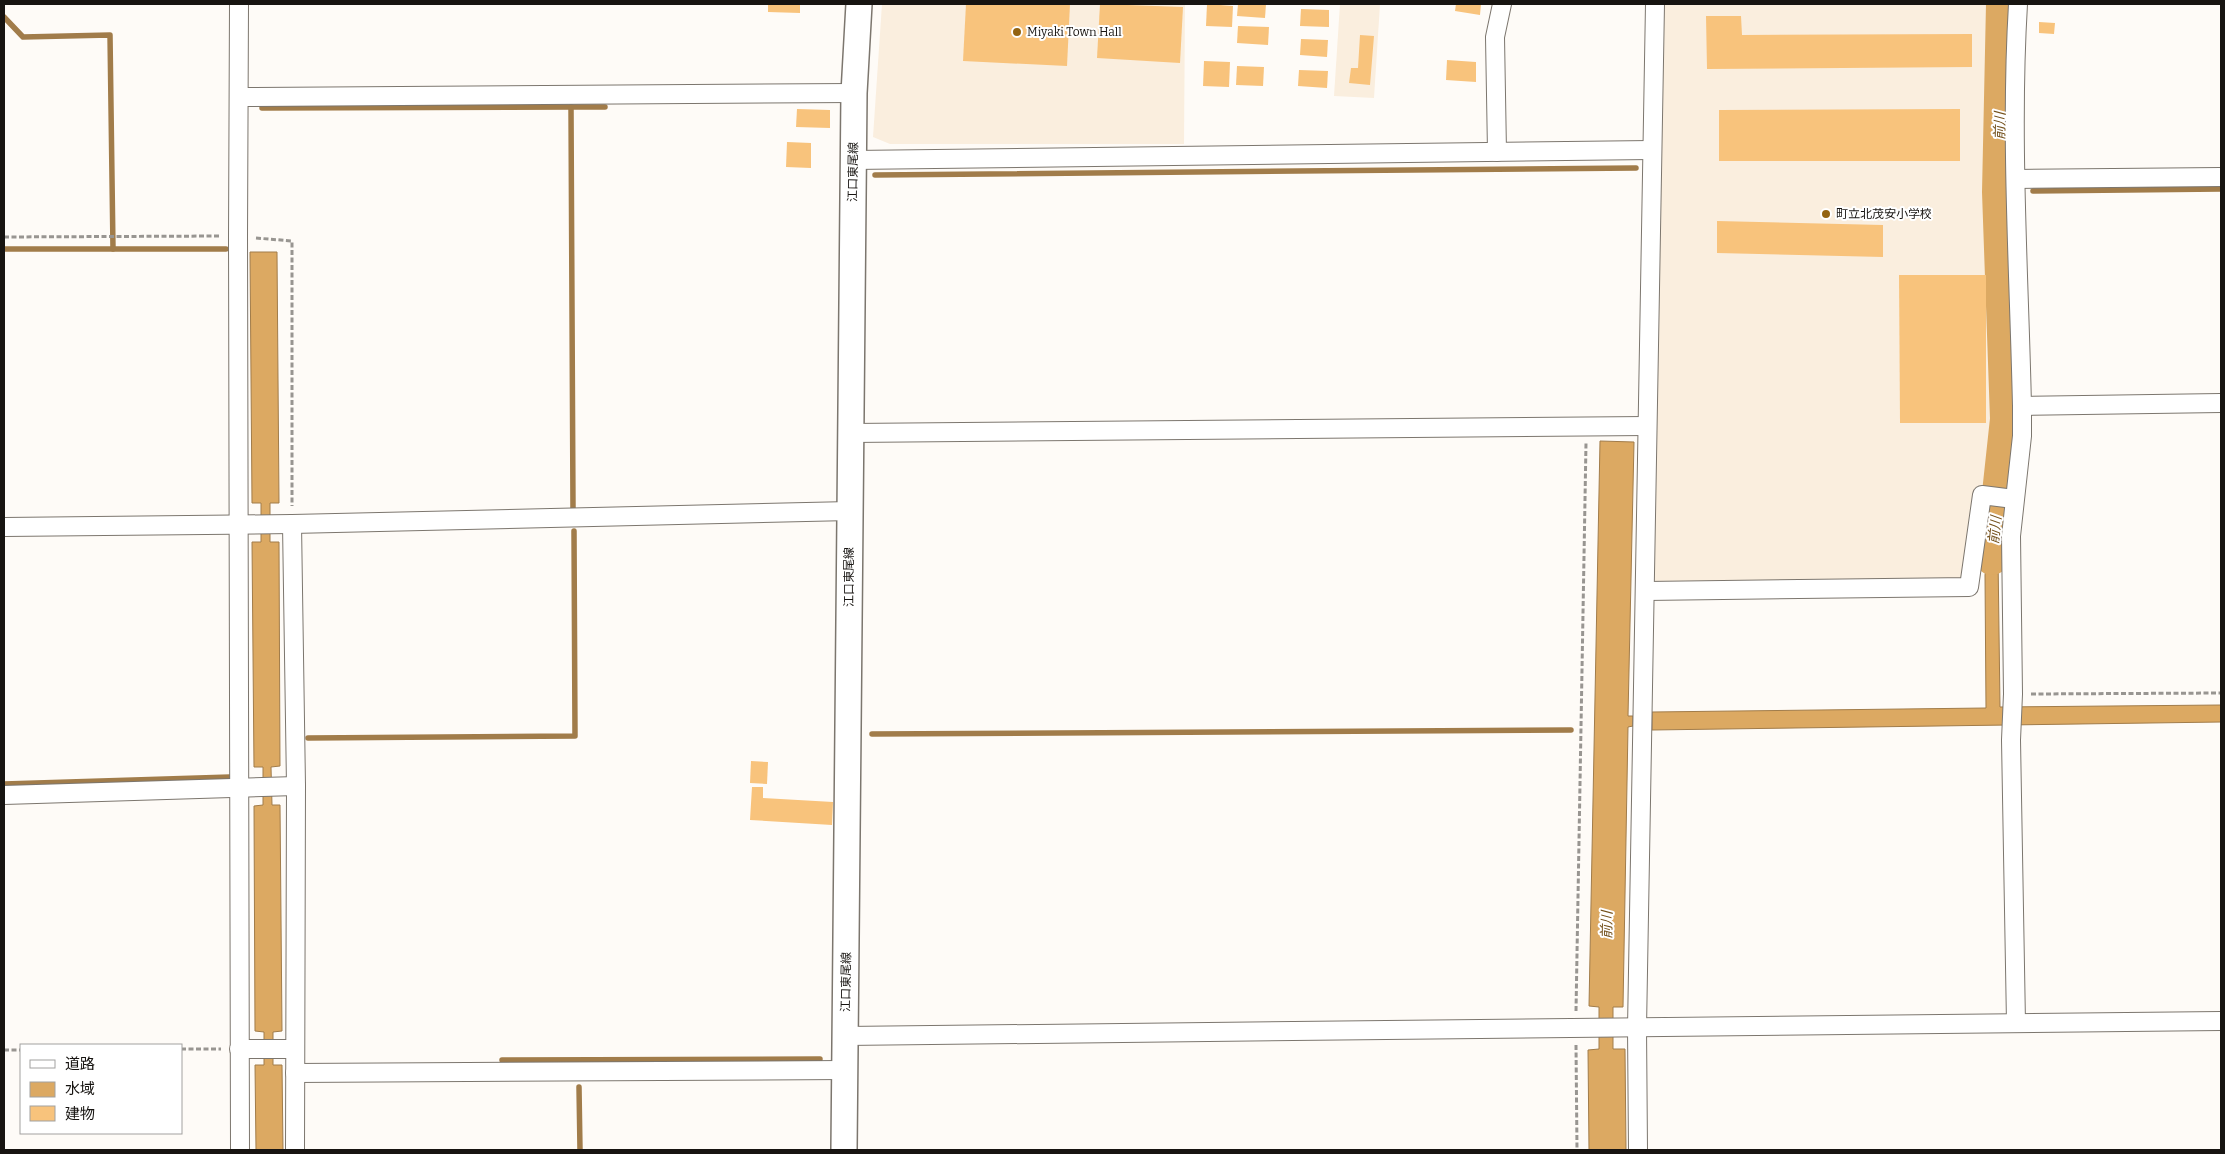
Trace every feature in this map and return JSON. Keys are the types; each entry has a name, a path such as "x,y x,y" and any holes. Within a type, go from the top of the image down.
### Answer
{"main road":[{"name":"江口東尾線","path":"844,1150 854,93 859,4"}],"street":[{"path":"239,4 240,1150"},
{"path":"1497,152 1495,37 1502,4"},
{"path":"1638,1150 1637,1028 1655,4"},
{"path":"2016,1024 2011,536 2012,498 2022,436 2016,180 2016,37 2018,4"},
{"path":"239,97 854,93"},
{"path":"854,160 1651,150"},
{"path":"2016,180 2221,177"},
{"path":"2022,406 2221,403"},
{"path":"851,433 1647,426"},
{"path":"1646,591 1969,587 1982,495 2012,498"},
{"path":"4,527 292,524 850,511"},
{"path":"292,524 296,786 278,1049 295,1073 295,1150"},
{"path":"4,795 296,786"},
{"path":"846,1036 2221,1021"},
{"path":"239,1049 278,1049"},
{"path":"295,1073 845,1070"}],"path":[{"path":"4,237 238,236 292,242 292,524"},
{"path":"1577,1150 1576,1028 1586,427"},
{"path":"2013,699 2221,693"},
{"path":"182,1049 239,1049"},
{"path":"4,1050 20,1050"}],"shaded area":[{"path":"882,4 1185,4 1184,144 890,144 873,137"},
{"path":"1340,4 1380,4 1374,98 1334,96"},
{"name":"町立北茂安小学校","path":"1993,4 1995,423 1990,486 1977,486 1964,584 1659,586 1652,579 1662,5"}],"water":[{"path":"250,252 277,252 279,503 270,503 270,542 279,542 280,766 271,767 272,805 280,805 282,1031 273,1032 273,1065 282,1065 283,1150 256,1150 255,1065 264,1065 264,1032 255,1031 254,806 263,805 263,767 254,767 252,542 261,542 261,503 252,503"},
{"path":"1600,441 1634,442 1628,716 1633,716 1633,726 1628,727 1623,1007 1613,1007 1613,1049 1625,1049 1626,1150 1589,1150 1588,1050 1599,1049 1599,1007 1589,1006"},
{"path":"1993,511 2001,512 1998,556 2000,707 2221,705 2221,722 1652,730 1652,712 1986,708 1985,575"}],"building":[{"path":"768,4 800,4 800,13 768,12"},
{"name":"Miyaki Town Hall","path":"966,4 1070,4 1067,66 963,61"},
{"path":"1100,4 1183,7 1180,63 1097,58"},
{"path":"1207,4 1233,6 1232,27 1206,26"},
{"path":"1238,4 1266,4 1265,18 1237,16"},
{"path":"1456,4 1481,4 1480,15 1455,11"},
{"path":"1301,9 1329,10 1329,27 1300,26"},
{"path":"1706,16 1741,16 1742,35 1972,34 1972,67 1707,69"},
{"path":"2039,22 2055,23 2054,34 2039,33"},
{"path":"1238,26 1269,27 1268,45 1237,43"},
{"path":"1360,35 1374,36 1370,85 1349,83 1351,68 1358,68"},
{"path":"1301,39 1328,40 1327,57 1300,55"},
{"path":"1447,60 1476,62 1476,82 1446,80"},
{"path":"1204,61 1230,62 1229,87 1203,86"},
{"path":"1237,66 1264,67 1263,86 1236,85"},
{"path":"1299,70 1328,71 1327,88 1298,86"},
{"path":"797,109 830,110 830,128 796,127"},
{"path":"1960,109 1960,161 1719,161 1719,110"},
{"path":"787,142 811,143 811,168 786,167"},
{"path":"1717,221 1883,225 1883,257 1717,253"},
{"path":"1899,275 1986,275 1986,423 1900,423"},
{"path":"751,761 768,762 767,784 750,783"},
{"path":"752,787 763,787 763,798 833,802 832,825 750,820"}],"waterway":[{"name":"前川","path":"1992,558 2007,419 1999,192 2003,4"},
{"path":"4,17 23,37 110,35 113,249 226,249"},
{"path":"262,108 571,107"},
{"path":"573,508 571,107 605,107"},
{"path":"875,175 1636,168"},
{"path":"2033,191 2221,189"},
{"path":"4,249 113,249"},
{"path":"308,738 575,736 574,531"},
{"path":"872,734 1571,730"},
{"path":"4,784 230,777"},
{"path":"502,1060 820,1059"},
{"path":"579,1087 580,1150"}],"place":[{"name":"Miyaki Town Hall","path":"1017,32"},
{"name":"町立北茂安小学校","path":"1826,214"}]}
